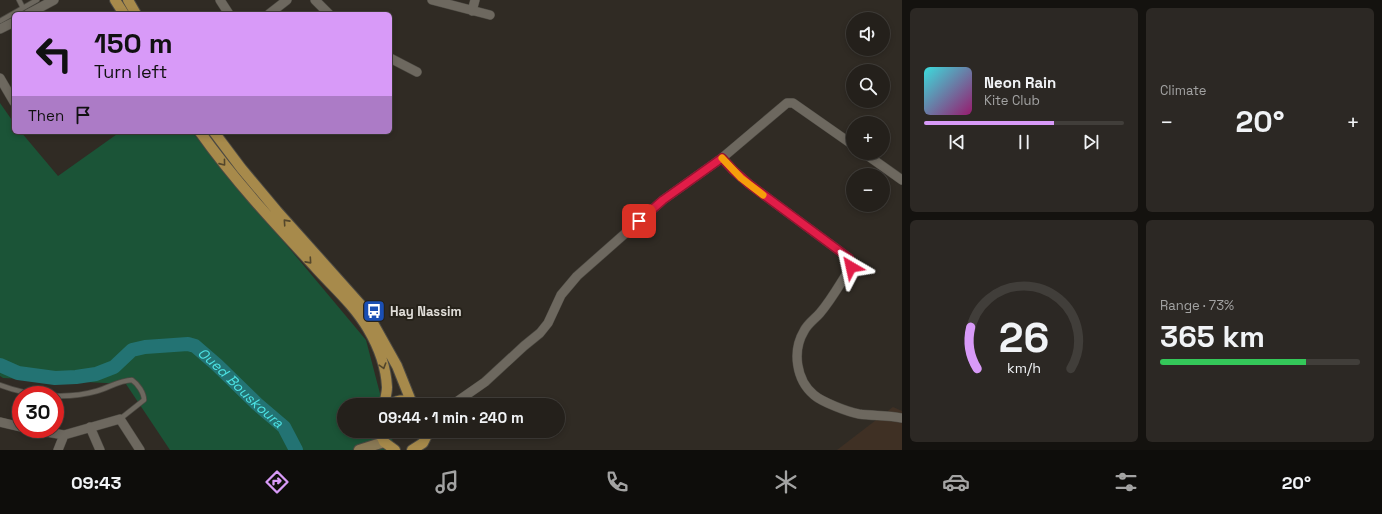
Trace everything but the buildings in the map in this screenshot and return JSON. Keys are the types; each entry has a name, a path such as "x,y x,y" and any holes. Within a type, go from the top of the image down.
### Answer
{"main road":[{"path":"115,0 123,12"},
{"path":"128,0 135,12"},
{"path":"202,134 230,172 359,315 374,341 385,372 387,388 385,398"},
{"path":"216,134 241,168 277,211 361,305 369,316 397,366 413,398"},
{"path":"383,438 395,450"},
{"path":"412,450 422,447"}],"street":[{"path":"25,11 38,8 54,0"},
{"path":"220,0 228,12"},
{"path":"272,12 287,0"},
{"path":"315,0 327,12"},
{"path":"432,0 490,15"},
{"path":"472,11 475,0"},
{"path":"0,29 12,23"},
{"path":"392,59 417,72"},
{"path":"0,78 12,99"},
{"path":"462,398 485,382 540,333 548,323 561,295 577,276 663,200 722,158 790,102 793,102 846,141"},
{"path":"722,158 745,182 849,258 851,261 851,267 820,312 804,330 798,343 798,370 805,384 815,396 838,407 859,414 902,418"},
{"path":"874,160 902,180"},
{"path":"64,435 120,419 140,450"},
{"path":"0,422 12,425"},
{"path":"90,427 100,450"},
{"path":"58,450 63,438"},
{"path":"359,450 369,446 379,438"}],"lane":[{"path":"19,0 25,11"},
{"path":"0,20 12,16"},
{"path":"0,385 22,392 66,396 87,394 103,390 124,381 132,380 144,395 144,400 120,419"}],"shaded area":[{"path":"893,407 902,411 902,450 837,450"}],"green space":[{"path":"0,103 12,120 12,134 23,134 58,176 117,134 194,134 366,340 381,398 337,398 337,438 392,438 395,450 170,450 126,384 3,378 0,376"}],"waterway":[{"name":"Oued Bouskoura","path":"0,365 18,373 55,378 76,377 96,374 114,367 132,350 145,347 188,344 195,346 284,427 296,450"}],"slow traffic":[{"path":"722,158 741,178 763,195"}],"place":[{"name":"Hay Nassim","path":"374,311"}],"route":[{"path":"639,221 663,200 722,158 741,178 849,258 852,264 851,267"}]}
